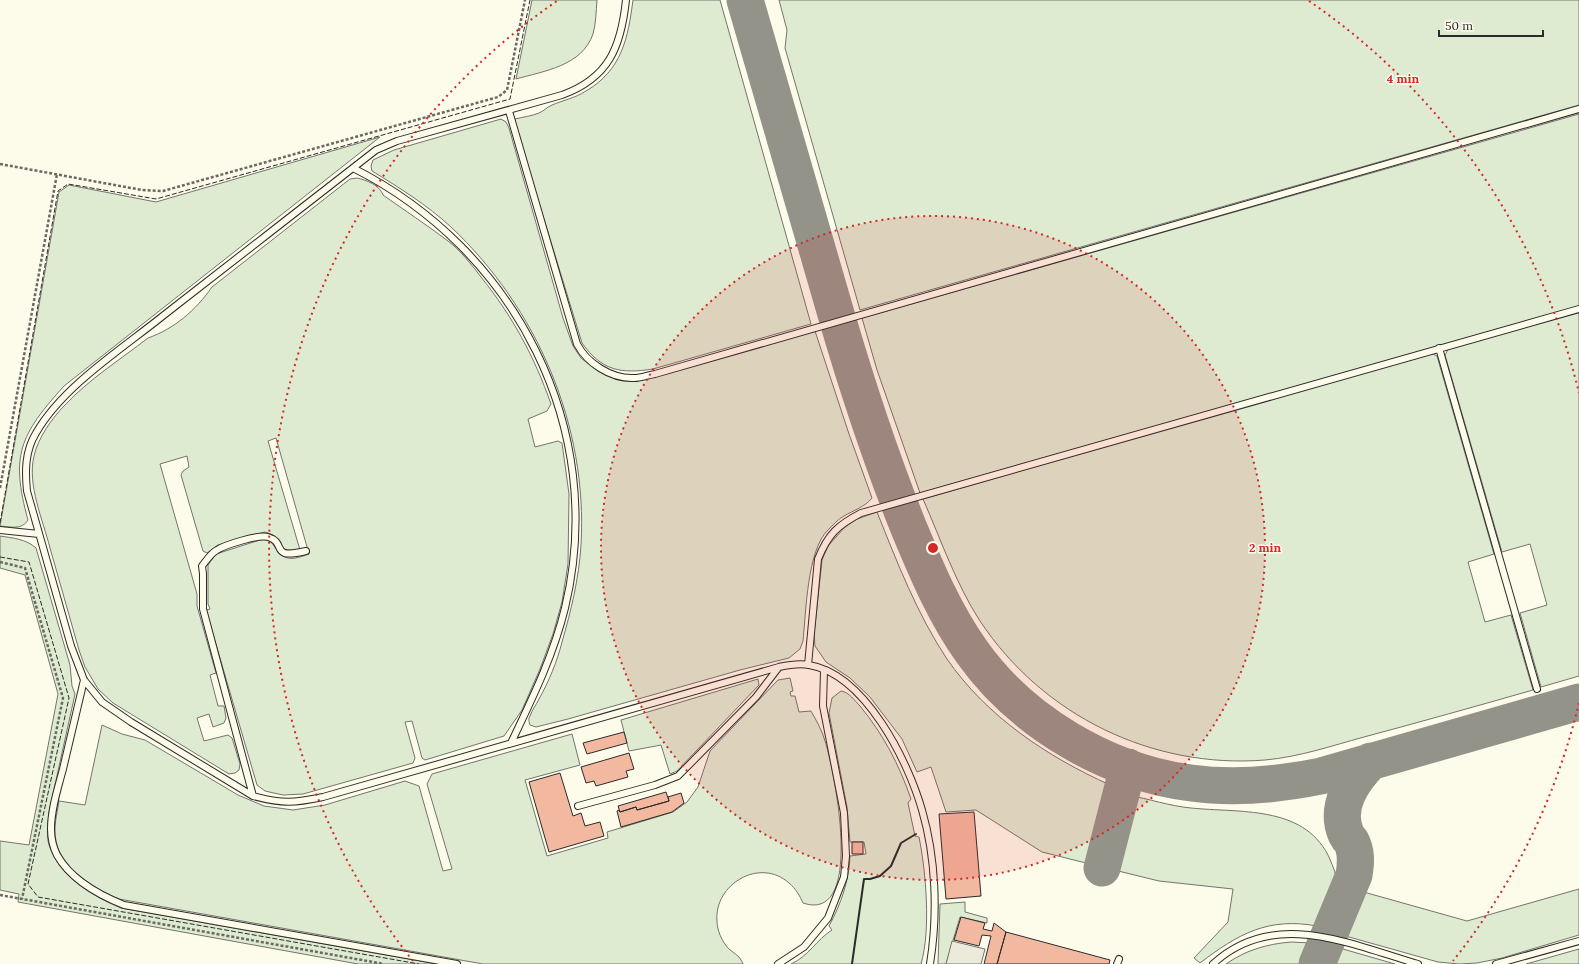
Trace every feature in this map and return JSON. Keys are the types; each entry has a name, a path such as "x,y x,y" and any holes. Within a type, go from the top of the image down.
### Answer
{"lane":[{"path":"626,0 623,22 617,46 612,57 595,77 575,90 509,111 396,141 376,150 85,378 57,402 35,433 28,451 25,469 27,491 70,646 84,680 102,702 131,722 254,796 274,801 296,803 323,797 779,667 808,665 824,670 843,680 864,700 882,723 899,751 922,810 933,882 934,934 930,964"},
{"path":"509,111 577,344 582,353 594,365 619,376 633,378 655,374 831,324 1579,109"},
{"path":"353,168 392,190 424,212 456,239 483,269 503,294 530,339 547,374 558,406 571,463 575,498 575,538 572,567 565,607 554,646 536,694 512,743"},
{"path":"808,665 818,559 824,545 832,533 844,522 862,513 1579,308"},
{"path":"1439,348 1537,689"},
{"path":"0,530 39,534"},
{"path":"254,796 203,609 204,574 202,566 216,550 260,536 268,537 274,540 281,552 289,556 306,551"},
{"path":"578,806 655,785 678,776 756,696 779,667"},
{"path":"778,964 804,946 828,918 844,877 846,856 844,813 823,706 824,670"},
{"path":"84,680 56,797 51,829 53,842 58,856 72,873 88,887 102,896 124,905 457,964"},
{"path":"1213,964 1236,946 1255,939 1269,935 1302,933 1327,938 1418,964"},
{"path":"1496,964 1579,941"}],"path":[{"path":"0,164 142,190 163,191 498,97 507,90 525,0"},
{"path":"0,488 57,174"},
{"path":"0,562 25,568 63,698 22,899"},
{"path":"0,895 384,964"}],"green space":[{"path":"532,0 597,0 594,30 588,45 571,60 550,70 516,79"},
{"path":"633,0 720,0 811,324 653,369 631,371 605,365 597,360 582,343 515,125 515,119 539,113 552,105 574,97 598,83 608,73 621,52 629,27"},
{"path":"779,0 1579,0 1579,105 860,310 785,48 787,30"},
{"path":"1579,114 1579,306 920,493 877,370 862,318"},
{"path":"501,119 506,122 509,128 563,318 573,346 581,358 595,369 615,378 655,375 815,331 872,498 863,506 840,519 821,539 816,552 809,582 803,641 800,649 789,658 740,670 568,719 536,727 530,725 529,717 543,692 560,649 574,594 580,557 581,500 576,456 566,413 551,372 532,332 509,294 482,259 442,219 413,197 372,171 371,166 373,160 394,150"},
{"path":"380,137 64,386 37,418 23,447 20,462 20,479 28,520 19,527 0,526 59,192 69,185 156,202"},
{"path":"357,178 379,188 383,195 440,235 457,249 469,262 503,307 522,338 530,353 551,404 547,411 528,419 535,447 558,441 562,443 569,494 568,564 562,602 553,634 540,669 522,710 504,736 425,760 422,758 412,721 405,722 415,758 413,763 303,794 283,795 265,791 257,785 206,610 210,609 208,604 208,565 216,554 263,539 270,540 278,552 286,558 302,557 309,554 276,438 268,441 300,550 291,550 282,547 276,538 265,532 218,545 207,553 203,551 181,475 183,471 189,467 187,456 160,464 197,594 197,606 216,673 210,675 218,706 224,706 226,718 224,723 213,727 209,714 197,718 204,741 228,735 232,738 240,764 239,770 235,773 229,774 113,703 98,689 85,667 79,650 37,502 34,490 32,467 36,449 46,429 60,410 84,387 148,338 167,329 184,318 192,311 212,287 350,179"},
{"path":"1579,312 1579,676 1541,687 1520,613 1547,605 1530,544 1502,552 1445,355 1449,348"},
{"path":"1431,353 1437,356 1494,554 1468,562 1485,622 1511,615 1533,690 1315,751 1278,759 1223,761 1182,755 1142,745 1104,730 1068,709 1035,684 1006,655 971,607 949,562 923,499"},
{"path":"877,512 908,587 926,624 947,659 963,680 1000,717 1020,733 1064,762 1110,785 1090,864 1042,852 976,810 946,812 931,767 917,772 902,739 870,697 850,678 826,662 815,646 814,634 822,560 828,546 845,527 857,519"},
{"path":"0,536 24,541 36,548 70,665 72,686 75,694 49,812 47,833 49,845 54,856 69,876 99,898 121,908 437,964 358,964 18,902 19,894 0,890 0,841 29,845 58,694 25,575 0,568"},
{"path":"790,678 793,691 790,692 791,696 795,696 799,712 811,711 819,725 825,741 839,810 841,840 840,868 834,890 822,903 803,903 798,893 789,883 777,876 765,873 753,874 741,878 731,886 723,896 718,908 717,924 720,936 724,943 739,957 743,964 483,964 119,899 100,890 80,877 59,851 56,841 55,826 59,801 85,805 102,725 122,734 145,740 238,795 264,806 293,810 325,805 405,781 419,786 443,871 452,869 427,784 432,774 572,734 580,765 525,780 547,856 608,838 607,832 673,812 687,802 698,787 710,751 778,680"},
{"path":"758,679 759,685 677,771 670,774 661,745 629,751 621,720"},
{"path":"841,691 847,693 854,699 876,727 896,762 911,799 908,803 915,836 919,837 924,867 927,918 926,935 921,964 791,964 803,957 821,938 832,930 829,926 844,892 850,856 866,854 864,842 850,842 847,807 829,713 832,698"},
{"path":"1128,795 1183,807 1249,812 1268,815 1286,819 1302,827 1317,839 1328,855 1336,875 1333,892 1317,926 1283,924 1254,930 1227,944 1200,963 1194,958 1228,922 1233,889 1159,881 1110,869"},
{"path":"1579,889 1579,935 1502,958 1477,963 1459,964 1438,962 1342,935 1360,891 1467,921"},
{"path":"965,902 965,912 987,918 987,923 960,917 946,964 938,964 940,904"},
{"path":"1291,942 1312,943 1303,964 1226,964 1257,948"},
{"path":"1336,947 1395,964 1334,964"},
{"path":"1579,949 1579,964 1526,964"}],"shaded area":[{"path":"952,941 985,949 981,964 946,964"}],"building":[{"path":"624,732 627,743 587,754 583,743"},
{"path":"629,753 634,769 626,771 628,777 596,786 594,781 586,783 581,767"},
{"path":"560,773 573,816 581,813 585,826 600,822 604,836 549,852 529,782"},
{"path":"666,792 669,801 637,810 636,807 620,812 618,806"},
{"path":"681,793 684,803 672,812 621,827 617,811 619,810 620,812 636,807 637,810 669,801 668,797"},
{"path":"974,812 981,896 946,899 939,814"},
{"path":"852,842 863,842 863,854 852,854"},
{"path":"961,917 985,923 983,929 992,931 994,923 1006,932 997,964 984,964 991,936 982,935 979,946 954,940"},
{"path":"1006,932 1110,960 1109,964 997,964"}],"taxiway":[{"path":"745,0 844,341 869,421 908,526 944,606 962,637 992,677 1015,700 1040,721 1068,739 1097,755 1128,768 1159,777 1191,783 1224,786 1272,784 1321,776 1579,702"},
{"path":"1317,964 1354,875 1356,862 1355,853 1353,845 1346,834 1343,824 1342,813 1344,804 1352,785 1371,761"},
{"path":"1102,868 1128,767"}],"fence":[{"path":"0,523 58,191 68,184 156,199 510,99 530,0"},
{"path":"0,557 29,562 69,698 28,884 38,897 419,964"}],"wall":[{"path":"852,964 864,879 880,876 891,866 901,843 916,834"}]}
